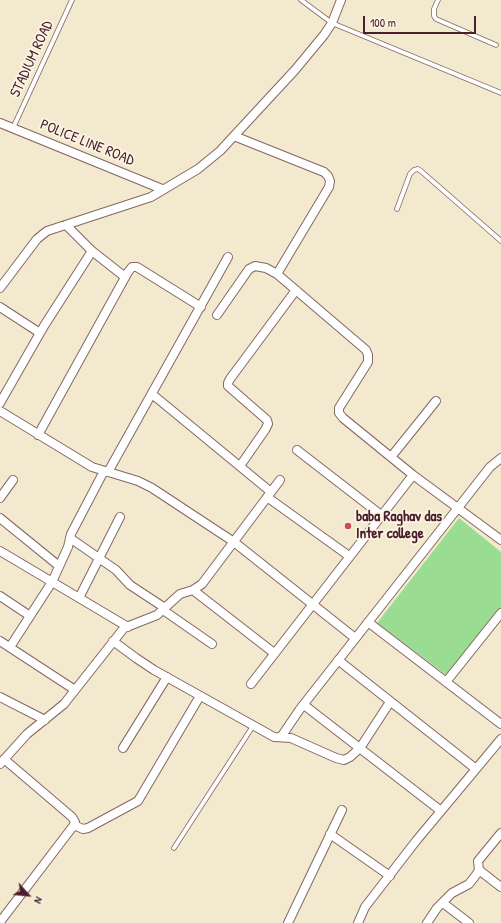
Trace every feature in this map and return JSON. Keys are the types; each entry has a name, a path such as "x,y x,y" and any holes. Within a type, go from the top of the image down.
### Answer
{"street":[{"path":"0,288 41,235 47,230 151,196 198,169 220,151 295,70 324,35 332,23 341,0"},
{"name":"POLICE LINE ROAD","path":"0,123 162,190"},
{"path":"234,136 324,172 330,181 329,187 277,274"},
{"path":"66,225 92,251 126,277"},
{"path":"0,403 40,333 92,251"},
{"path":"10,647 52,582 68,547 70,538 228,257"},
{"path":"217,315 249,269 255,266 266,268 277,274 366,350 368,362 339,408 339,413 343,418 413,474 501,540"},
{"path":"38,435 132,267 138,267 201,307"},
{"path":"240,466 268,424 267,420 228,386 228,383 296,290"},
{"path":"0,307 40,333"},
{"path":"152,394 240,466 269,494 349,556"},
{"path":"391,457 436,401"},
{"path":"0,411 87,465 143,483 152,488 234,542 355,638"},
{"path":"297,450 381,515"},
{"path":"281,737 338,660 490,466 501,458"},
{"path":"251,684 274,652 413,474"},
{"path":"0,498 13,480"},
{"path":"0,922 75,822 72,817 2,762 27,734 64,704 124,628 157,615 180,594 193,590 202,584 280,480"},
{"path":"79,598 120,517"},
{"path":"0,518 59,566"},
{"path":"70,538 116,570 130,585 212,644"},
{"path":"0,551 128,627"},
{"path":"193,590 274,652"},
{"path":"0,596 30,616"},
{"path":"446,682 501,613"},
{"path":"368,622 501,724"},
{"path":"0,641 75,690"},
{"path":"113,642 167,677 274,737 291,738 336,758 344,760 360,748 390,702"},
{"path":"338,660 476,769"},
{"path":"123,748 167,677"},
{"path":"74,825 83,830 138,801 200,696"},
{"path":"0,697 45,720"},
{"path":"304,705 441,811"},
{"path":"358,923 362,911 441,811 501,739"},
{"path":"288,923 342,810"},
{"path":"427,923 452,893 468,884 476,875 478,870 478,861 501,832"},
{"path":"330,834 390,876"},
{"path":"478,870 501,887"},
{"path":"443,903 469,923"}],"lane":[{"name":"STADIUM ROAD","path":"13,128 72,0"},
{"path":"301,0 332,23 501,93"},
{"path":"438,0 434,9 434,16 436,19 496,45"},
{"path":"397,209 410,174 414,170 418,169 501,241"},
{"path":"174,848 253,726"}],"green space":[{"path":"459,518 501,552 501,610 449,677 377,623"}],"place":[{"name":"baba Raghav das Inter college","path":"348,526"}]}
